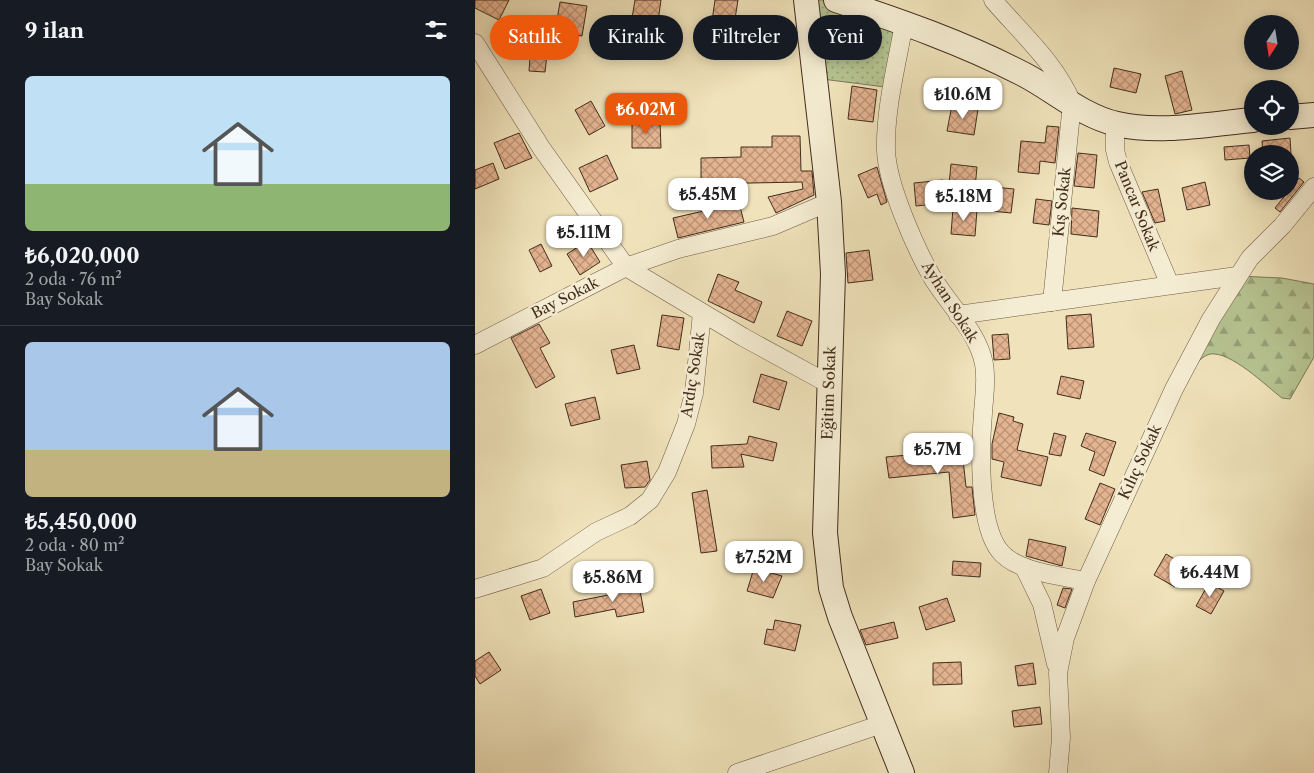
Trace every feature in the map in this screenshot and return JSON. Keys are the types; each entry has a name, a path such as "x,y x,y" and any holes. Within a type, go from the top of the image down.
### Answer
{"street":[{"name":"Eğitim Sokak","path":"806,0 829,202 833,274 825,532 829,578 849,644 902,773"},
{"path":"836,0 904,23 999,62 1025,74 1097,117 1115,124 1138,128 1160,128 1244,121"},
{"path":"993,0 1047,62 1062,82 1072,103"},
{"name":"Ayhan Sokak","path":"904,23 888,114 886,144 888,164 892,182 922,259 973,337 984,363 986,378 980,450 988,522 999,550 1014,563 1086,581"},
{"path":"475,43 542,149 627,267 702,313 829,384"},
{"name":"Kış Sokak","path":"1052,302 1072,103"},
{"path":"1299,116 1314,115"},
{"name":"Pancar Sokak","path":"1115,124 1115,150 1123,174 1170,285"},
{"name":"Kılıç Sokak","path":"1058,773 1061,738 1058,673 1065,638 1086,581 1174,389 1237,276 1314,188"},
{"name":"Bay Sokak","path":"475,345 627,267 678,249 773,226 829,202"},
{"path":"958,315 1237,276"},
{"name":"Ardıç Sokak","path":"475,589 543,568 596,532 635,513 650,500 667,472 686,424 694,393 702,313"},
{"path":"1025,567 1041,604 1058,673"},
{"path":"737,773 882,724"}],"green space":[{"path":"806,0 836,0 880,15 808,15 808,20"},
{"path":"882,16 904,23 893,88 814,78 812,60 882,60"},
{"path":"1237,276 1282,278 1314,284 1314,357 1290,399 1282,398 1238,363 1218,355 1207,355 1189,371"}],"building":[{"path":"475,0 509,0 502,15 490,16 475,8"},
{"path":"635,0 661,0 659,15 632,15"},
{"path":"715,0 738,0 736,15 713,15"},
{"path":"560,2 587,6 582,36 579,36 579,15 558,15"},
{"path":"530,60 546,60 545,72 529,71"},
{"path":"1114,68 1141,74 1136,93 1110,87"},
{"path":"1182,71 1192,110 1175,114 1165,76"},
{"path":"852,86 877,90 873,122 848,119"},
{"path":"591,101 605,126 589,135 575,110"},
{"path":"952,105 978,109 974,135 947,131"},
{"path":"660,122 661,148 632,148 632,123"},
{"path":"1047,126 1059,127 1055,163 1040,161 1039,174 1018,172 1021,141 1045,143"},
{"path":"519,133 532,158 505,169 494,143"},
{"path":"772,136 800,136 801,171 812,171 814,195 776,213 768,197 803,189 802,182 701,184 701,158 741,157 741,147 772,147"},
{"path":"1290,138 1290,145 1262,145 1262,141"},
{"path":"1244,145 1244,158 1225,160 1224,147"},
{"path":"1078,153 1097,155 1094,188 1074,186"},
{"path":"607,155 618,179 590,192 579,168"},
{"path":"493,163 499,179 475,189 475,170"},
{"path":"951,164 977,167 975,188 949,185"},
{"path":"877,167 887,202 881,205 877,194 868,198 858,175"},
{"path":"1299,178 1304,182 1299,188"},
{"path":"943,180 945,203 916,206 914,183"},
{"path":"1205,182 1210,205 1187,210 1182,188"},
{"path":"984,186 1014,189 1011,213 981,210"},
{"path":"1158,189 1165,221 1155,223 1142,192"},
{"path":"1036,199 1052,201 1049,225 1033,223"},
{"path":"1281,200 1290,200 1280,212 1275,208"},
{"path":"739,203 744,222 678,238 673,218"},
{"path":"953,208 977,210 975,236 951,234"},
{"path":"1072,208 1099,211 1097,237 1071,234"},
{"path":"587,241 600,262 580,275 567,254"},
{"path":"541,244 552,266 540,272 529,250"},
{"path":"869,250 873,280 848,283 846,253"},
{"path":"718,274 739,282 735,290 762,302 754,323 708,301"},
{"path":"787,311 812,321 802,346 777,336"},
{"path":"1091,314 1094,347 1068,349 1066,316"},
{"path":"662,315 684,318 679,350 657,346"},
{"path":"539,324 550,343 540,348 555,377 536,388 511,338"},
{"path":"1008,334 1010,359 994,360 992,335"},
{"path":"634,345 640,369 617,374 611,350"},
{"path":"761,374 787,382 779,410 753,402"},
{"path":"1061,376 1084,381 1080,399 1057,394"},
{"path":"595,397 600,419 571,426 565,404"},
{"path":"999,413 1014,417 1013,421 1023,424 1017,450 1048,457 1041,486 1001,477 1004,462 992,459 992,444"},
{"path":"1054,433 1066,436 1061,456 1049,454"},
{"path":"1086,433 1116,442 1104,476 1089,470 1095,452 1081,446"},
{"path":"749,436 777,443 773,461 741,454 744,467 712,468 711,446 747,444"},
{"path":"962,450 966,487 972,487 975,515 953,518 949,472 889,478 886,457"},
{"path":"647,461 650,480 645,487 625,488 621,465"},
{"path":"1100,483 1115,489 1100,525 1085,519"},
{"path":"707,490 717,551 701,553 692,493"},
{"path":"1029,539 1066,547 1062,566 1026,556"},
{"path":"1166,554 1186,566 1175,587 1154,575"},
{"path":"953,561 981,563 980,577 952,575"},
{"path":"754,568 782,576 773,598 747,591"},
{"path":"1209,583 1224,591 1211,614 1196,606"},
{"path":"639,585 644,612 617,617 615,609 575,617 573,602 613,594 619,592 619,589"},
{"path":"1063,588 1072,589 1065,608 1057,605"},
{"path":"541,589 550,613 530,620 521,596"},
{"path":"947,598 955,621 926,630 919,607"},
{"path":"775,620 801,625 795,651 764,644 767,629 773,630"},
{"path":"894,622 898,638 866,645 860,630"},
{"path":"489,652 501,670 480,684 475,676 475,661"},
{"path":"961,662 962,684 933,685 933,663"},
{"path":"1033,663 1036,684 1018,686 1015,666"},
{"path":"1040,707 1042,724 1014,727 1012,711"}]}
